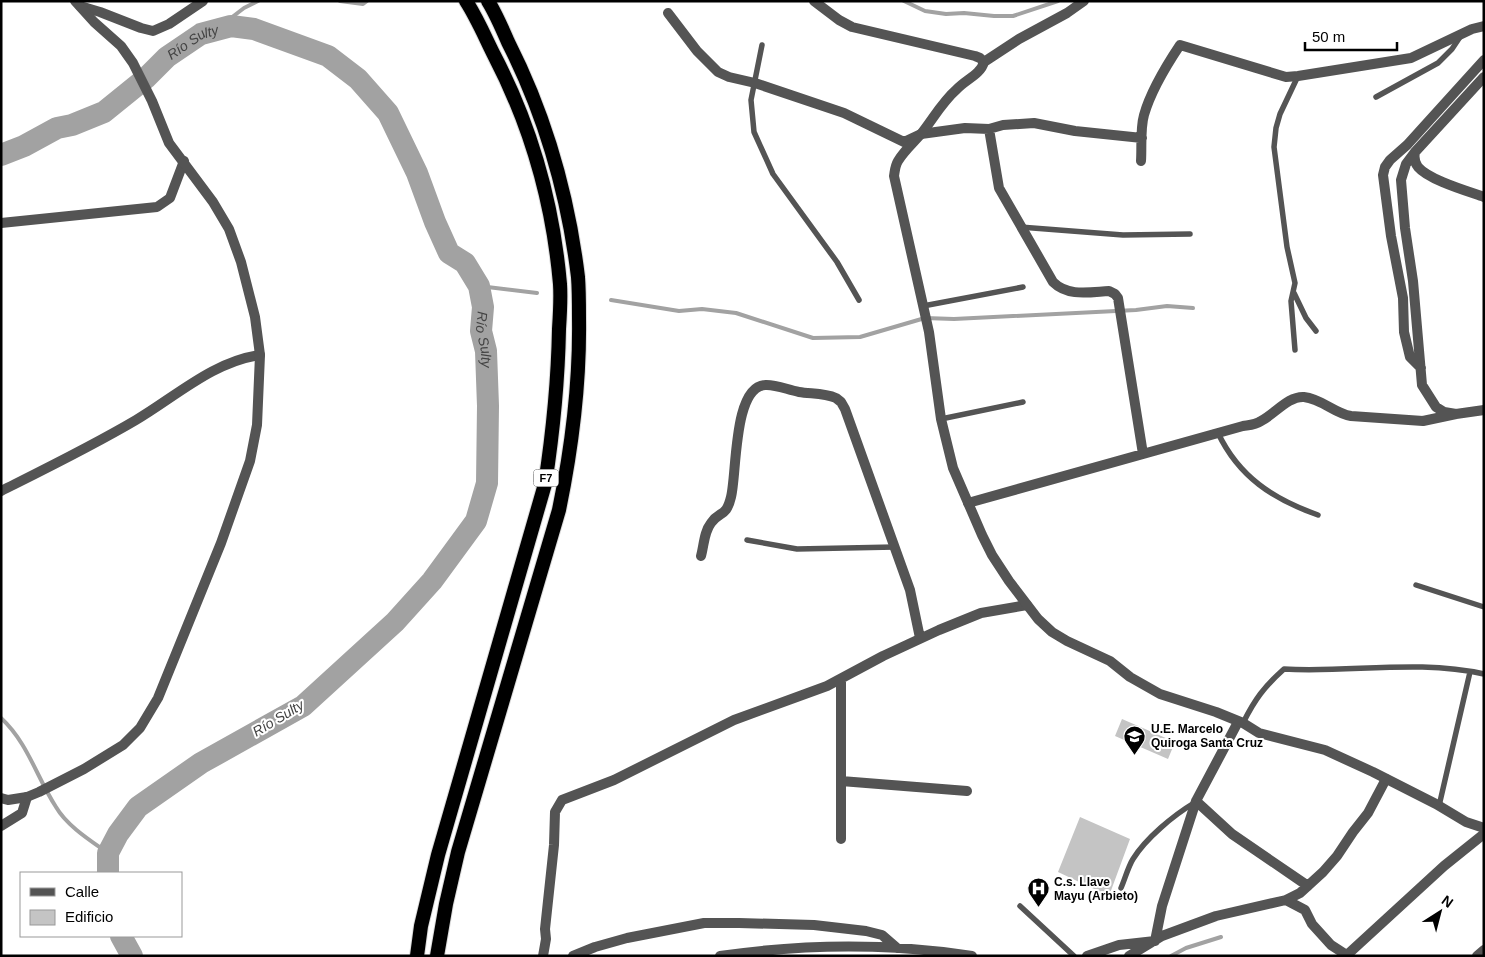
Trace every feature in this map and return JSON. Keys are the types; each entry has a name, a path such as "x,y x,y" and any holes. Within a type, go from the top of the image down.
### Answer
{"highway":[{"name":"F7","path":"417,956 421,926 438,855 545,484 558,380 560,285 544,182 525,124 505,76 466,1"},
{"name":"F7","path":"437,956 458,852 559,510 568,466 574,419 579,348 578,278 563,190 541,115 521,68 488,1"}],"street":[{"path":"77,4 153,31 169,24 203,1"},
{"path":"814,1 839,20 852,27 975,56 984,62"},
{"path":"1084,1 1066,13 1018,38 984,62 983,67 957,88 948,98 898,161 894,176 929,332 942,419 954,468 992,555 1008,581 1027,606 1052,632 1110,662 1144,686 1160,694 1216,712 1240,722 1259,733 1325,750 1439,806 1466,822 1484,828"},
{"path":"1,798 8,800 27,797 43,790 123,746 140,728 158,698 222,543 250,461 257,426 260,355 255,317 241,262 229,229 213,202 169,143 152,101 133,63 121,46 77,4"},
{"path":"668,13 697,51 718,72 728,77 754,83 844,113 904,142 921,134 965,128 990,129 1034,123 1075,131 1142,138"},
{"path":"1141,162 1144,116 1153,91 1167,64 1180,45 1286,77 1411,58 1472,29 1484,26"},
{"path":"1421,368 1410,357 1404,332 1403,298 1391,236 1383,176 1385,167 1428,123 1484,60"},
{"path":"1387,199 1401,180 1406,164 1415,152 1484,77"},
{"path":"990,129 999,188 1053,282 1060,289 1069,292 1109,291 1118,298 1143,454"},
{"path":"1415,152 1414,160 1418,167 1428,174 1454,186 1484,196"},
{"path":"1,223 157,207 170,198 184,161"},
{"path":"1401,180 1405,228 1413,281 1422,385 1436,407 1444,412 1456,414"},
{"path":"1,491 56,464 136,420 210,373 243,357 260,355"},
{"path":"701,556 707,530 712,521 725,513 729,505 732,494 739,426 746,401 753,390 766,384 831,396 841,402 895,547 910,590 920,638"},
{"path":"968,503 1242,426 1254,425 1296,397 1313,399 1340,414 1423,421 1484,410"},
{"path":"543,956 554,845 555,812 562,800 614,780 734,720 841,680 920,638 981,613 1027,606"},
{"path":"841,680 841,838"},
{"path":"1154,941 1162,906 1196,801 1240,722"},
{"path":"1130,956 1154,941 1216,916 1286,900 1308,886 1337,856 1352,832 1368,813 1386,780"},
{"path":"841,781 967,790"},
{"path":"1,826 22,813 27,797"},
{"path":"1196,801 1232,834 1308,886"},
{"path":"1286,900 1305,910 1312,924 1331,945 1348,956 1444,866 1484,834"},
{"path":"573,956 595,947 627,938 704,923 739,922 814,925 866,932 882,935 897,948"},
{"path":"1087,956 1118,945 1154,941"},
{"path":"720,956 758,950 811,947 897,948 972,956"},
{"path":"1477,956 1484,950"}],"lane":[{"path":"1376,97 1438,63 1452,49 1462,34"},
{"path":"762,44 751,100 754,132 774,174 837,262 859,300"},
{"path":"1295,350 1291,301 1295,283 1287,247 1274,147 1280,114 1298,76"},
{"path":"1020,227 1123,235 1190,234"},
{"path":"923,306 1023,287"},
{"path":"1293,292 1306,318 1316,331"},
{"path":"942,419 1023,402"},
{"path":"1218,433 1226,451 1243,470 1265,489 1290,505 1318,515"},
{"path":"746,540 797,549 895,547"},
{"path":"1416,585 1484,606"},
{"path":"1240,722 1266,685 1284,669 1314,671 1390,667 1438,668 1484,674"},
{"path":"1439,806 1470,672"},
{"path":"1121,888 1133,859 1175,815 1196,801"},
{"path":"1020,906 1074,956"}],"building":[{"path":"1122,719 1175,742 1168,759 1115,736"},
{"path":"1080,817 1130,839 1109,896 1058,872"}],"waterway":[{"path":"214,31 244,8 258,1"},
{"path":"340,1 363,4 367,1"},
{"path":"904,1 925,11 994,16 1013,16 1058,1"},
{"name":"Río Sulty","path":"1,155 24,146 57,128 72,125 104,112 146,78 167,57 201,34 231,26 254,29 328,56 358,79 388,113 417,173 449,253 465,263 479,286 483,307 481,331 486,351 488,406 487,483 476,521 432,581 395,622 303,706 201,763 138,807 118,834 108,853 108,872"},
{"path":"479,286 537,293"},
{"path":"611,300 679,311 702,309 736,313 813,338 860,337 925,318 954,319 1136,310 1167,306 1193,308"},
{"path":"1,718 18,738 49,796 66,821 108,853"},
{"name":"Río Sulty","path":"122,937 132,956"},
{"path":"1171,956 1186,948 1221,937"}],"place":[{"name":"U.E. Marcelo Quiroga Santa Cruz","path":"1135,755"},
{"name":"C.s. Llave Mayu (Arbieto)","path":"1038,908"}]}
